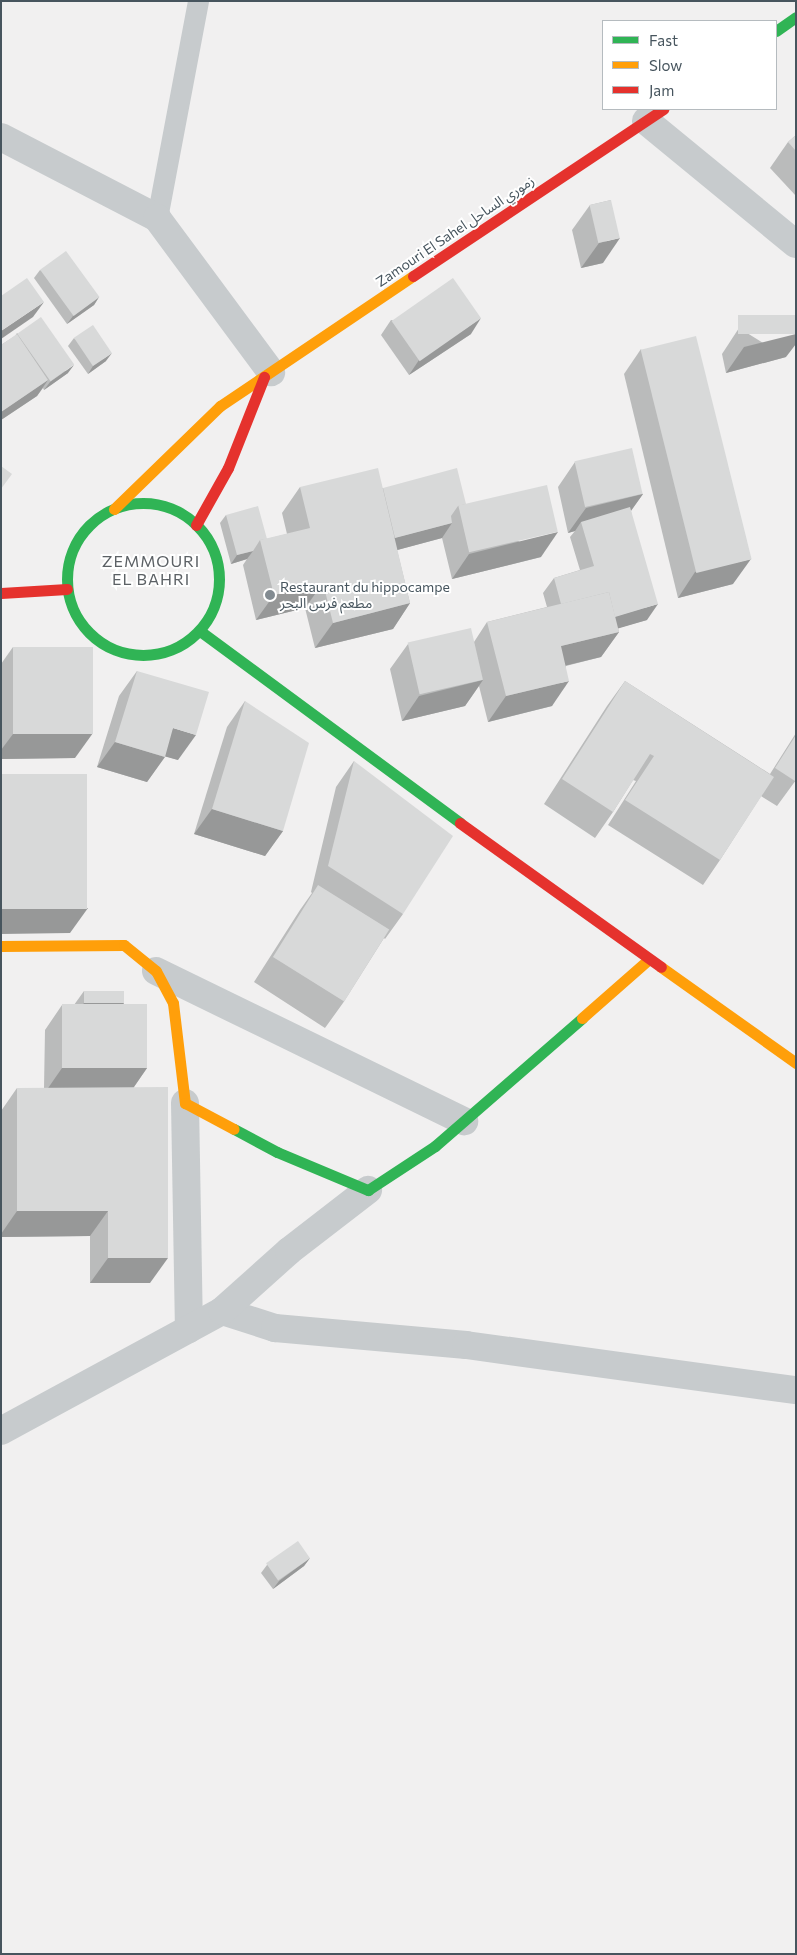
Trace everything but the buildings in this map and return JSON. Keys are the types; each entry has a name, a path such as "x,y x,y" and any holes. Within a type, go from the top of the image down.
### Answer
{"street":[{"path":"777,30 796,17"},
{"path":"654,115 796,244"},
{"name":"Zamouri El Sahel زموري الساحل","path":"114,509 220,406 654,115"},
{"path":"1,137 158,218 267,375 228,468 196,525"},
{"path":"139,503 165,506 188,517 196,525 206,535 217,558 220,584 214,609 200,631 180,646 156,655 132,655 108,648 88,633 74,613 67,589 68,565 76,541 92,522 114,509 139,503"},
{"path":"1,593 67,589"},
{"path":"200,631 648,960 796,1063"},
{"path":"1,946 124,945 156,971 464,1121"},
{"path":"1,1431 222,1311 289,1251 368,1190 435,1146 648,960"},
{"path":"156,971 173,1003 185,1103 189,1329"},
{"path":"185,1103 277,1152 368,1190"},
{"path":"222,1311 275,1328 466,1345 796,1390"}],"lane":[{"path":"158,218 198,1"}],"traffic: fast":[{"path":"777,30 796,17"},
{"path":"143,503 172,509 197,525 213,550 219,579 213,608 197,633 172,649 143,655 114,649 89,633 73,608 67,579 73,550 89,525 114,509 143,503"},
{"path":"200,631 460,823"},
{"path":"234,1129 277,1152 368,1190 435,1146 582,1018"}],"traffic: slow":[{"path":"114,509 220,406 413,276"},
{"path":"1,946 124,945 156,971 173,1003 185,1103 234,1129"},
{"path":"582,1018 648,960"},
{"path":"661,967 796,1063"}],"traffic: jam":[{"path":"413,276 662,110"},
{"path":"196,525 228,468 264,377"},
{"path":"1,593 67,589"},
{"path":"460,823 661,967"}],"place":[{"name":"Restaurant du hippocampe مطعم فرس البحر","path":"270,595"}],"district":[{"name":"ZEMMOURI EL BAHRI","path":"151,570"}]}
